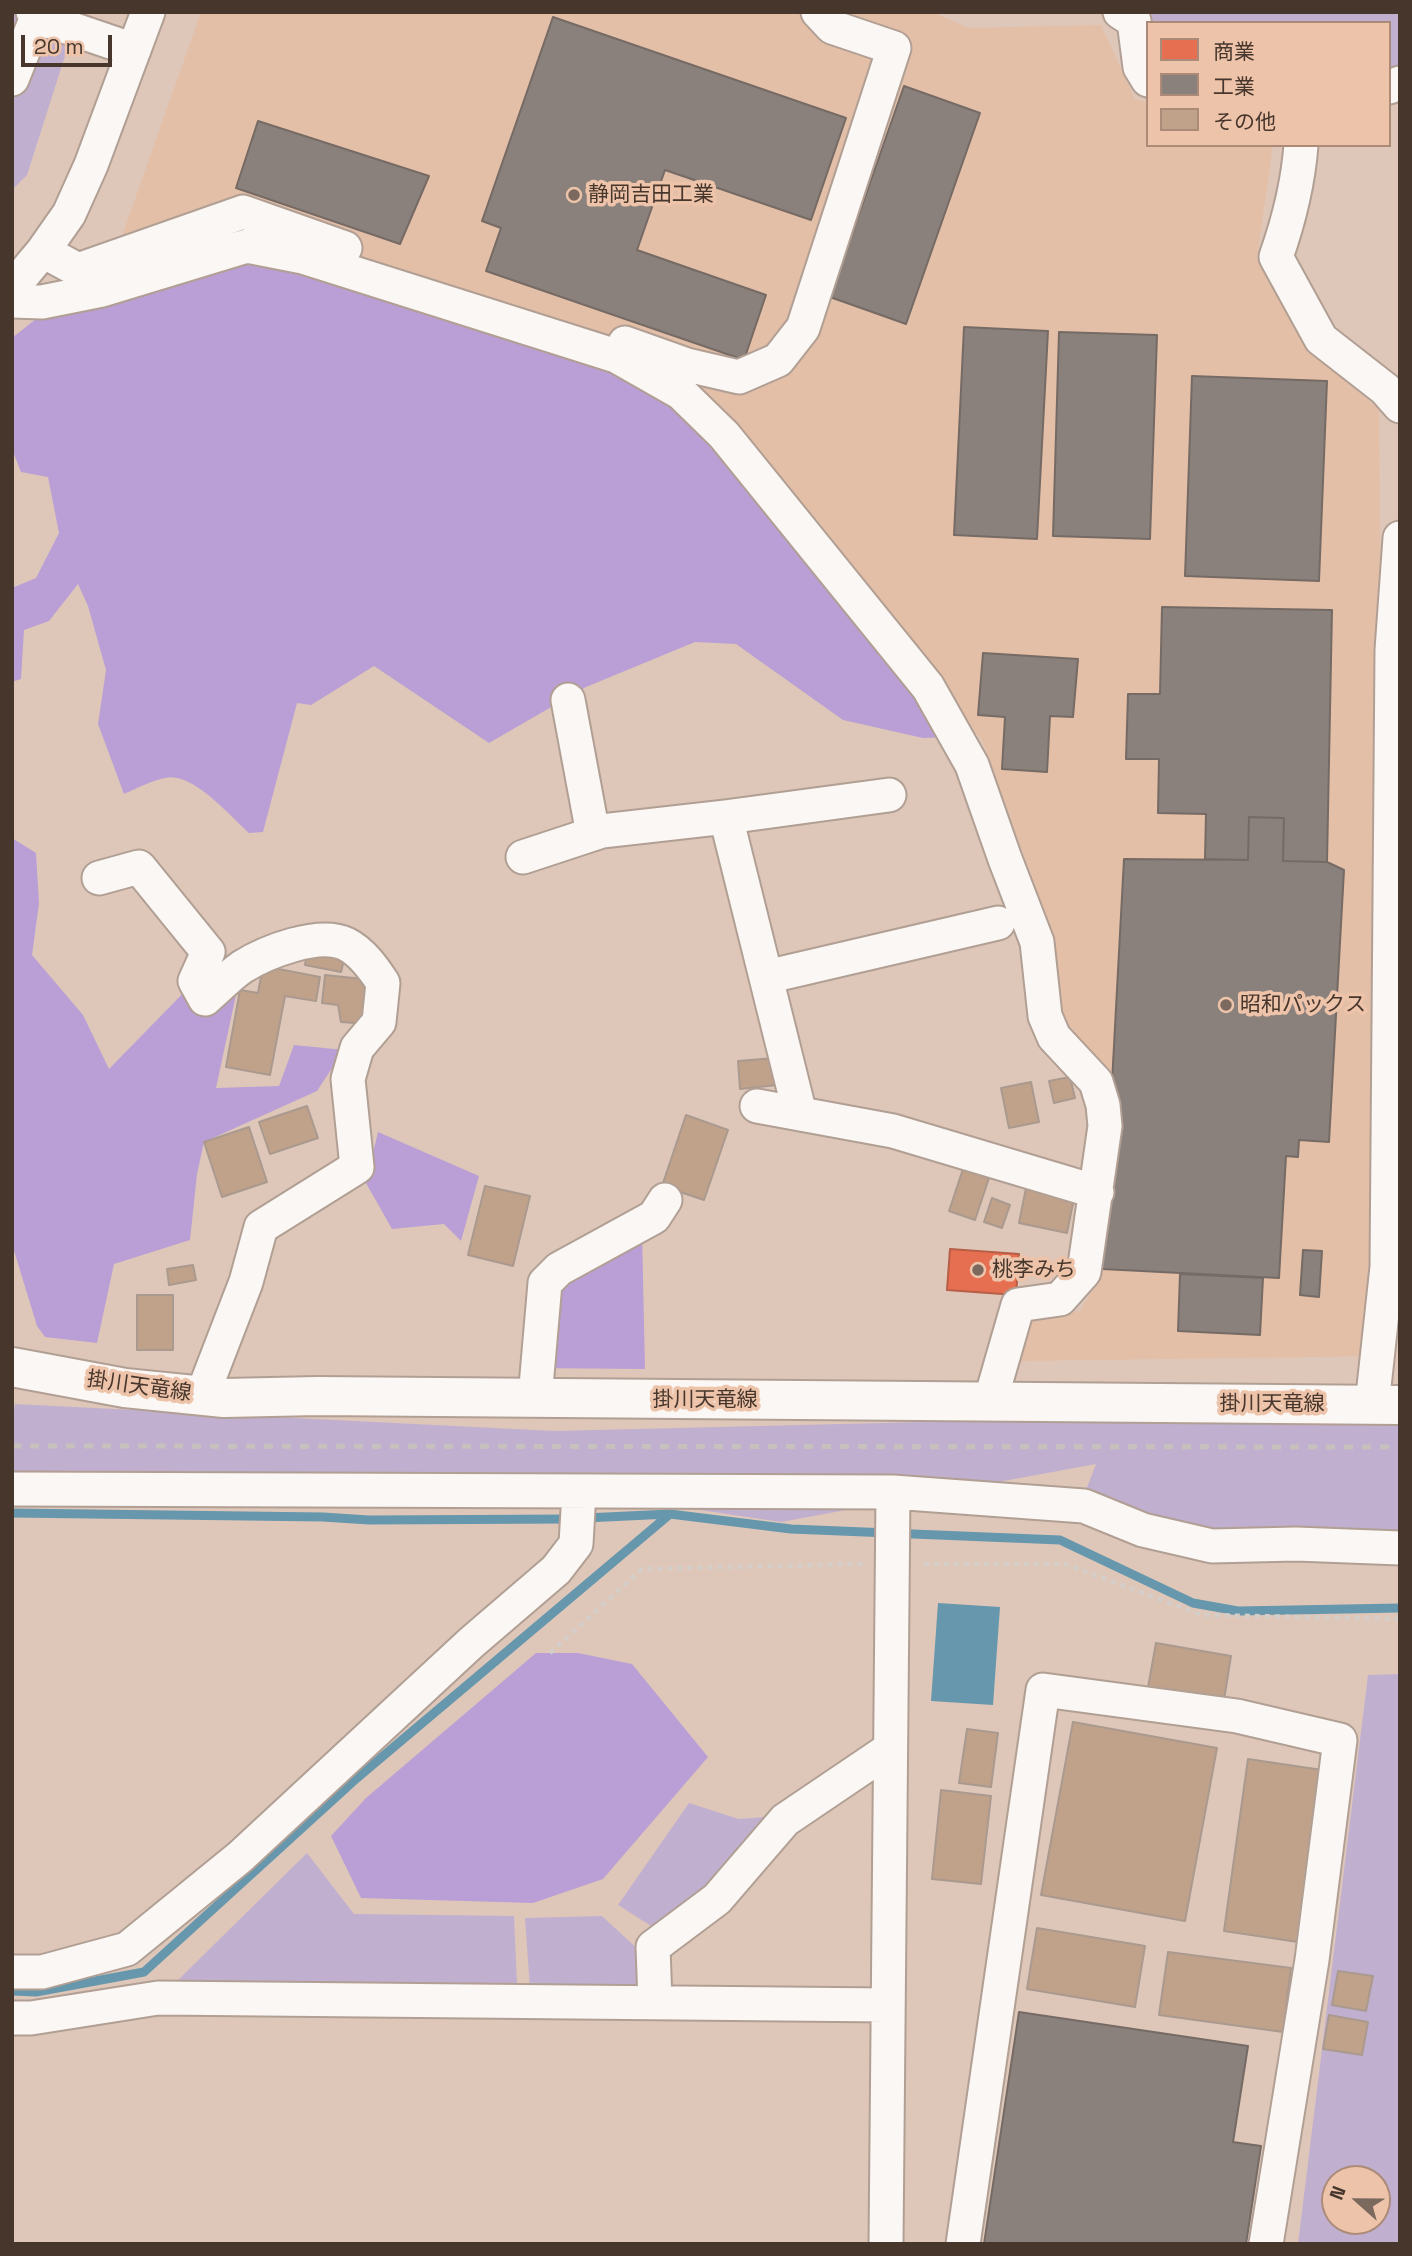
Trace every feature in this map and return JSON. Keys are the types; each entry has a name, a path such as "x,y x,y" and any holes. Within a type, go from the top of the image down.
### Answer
{"main road":[{"name":"掛川天竜線","path":"12,1367 125,1388 224,1398 318,1396 1386,1405"}],"street":[{"path":"12,288 43,251 75,202 148,12"},
{"path":"43,251 78,271 243,212 687,365 739,377 778,360 803,328 894,48 832,27 818,12"},
{"path":"1121,12 1134,21 1140,67 1146,77"},
{"path":"12,79 37,14 134,50"},
{"path":"1301,147 1291,216 1276,257 1321,339 1385,389 1400,406"},
{"path":"12,301 43,302 102,290 247,246 303,257 616,356 681,393 724,435 928,687 972,765 1037,942 1045,1016 1054,1037 1097,1082 1105,1126 1084,1272 1060,1299 1018,1305 990,1402"},
{"path":"1386,1405 1392,650 1400,538"},
{"path":"568,700 593,834"},
{"path":"523,857 602,831 889,794"},
{"path":"726,817 800,1114"},
{"path":"99,877 139,867 208,952 195,981 205,999 242,967 274,951 302,943 345,943 369,962 383,983 379,1021 357,1048 348,1079 357,1167 261,1227 246,1282 202,1396"},
{"path":"766,977 998,923"},
{"path":"757,1106 893,1131 1097,1192"},
{"path":"524,1398 545,1283 559,1269 654,1217 665,1200"},
{"path":"524,1398 533,1275 531,1271"},
{"path":"12,1489 325,1491 578,1512 892,1504 1084,1506 1143,1530 1212,1546 1296,1544 1400,1548"},
{"path":"886,2244 892,1504"},
{"path":"12,1972 42,1972 127,1949 240,1857 472,1643 556,1570 576,1544 578,1512"},
{"path":"963,2244 1043,1690 1237,1716 1340,1740 1312,1960 1266,2244"},
{"path":"655,2003 653,1947 717,1899 785,1820 890,1749"},
{"path":"12,2018 31,2018 158,1998 887,2005"}],"path":[{"path":"550,1653 642,1569 892,1559 1065,1564 1202,1615 1400,1619"}],"shaded area":[{"path":"12,12 79,12 27,175 12,190"},
{"path":"201,12 932,12 969,28 1101,25 1135,99 1146,102 1146,147 1273,147 1257,258 1307,349 1379,409 1387,1356 1021,1361 1033,1316 1080,1311 1098,1281 1105,1126 1061,1043 1049,925 982,740 681,393 81,296 122,236"},
{"path":"1136,12 1400,12 1400,79 1391,83 1391,21 1146,21"},
{"path":"247,246 672,387 950,737 923,738 843,720 736,644 695,642 586,687 489,743 374,666 311,705 297,703 263,832 249,833 210,796 187,781 165,778 124,794 98,724 106,670 88,606 78,584 49,621 24,630 21,679 12,682 12,588 36,578 59,533 48,477 21,472 12,449 12,338 51,307"},
{"path":"12,838 36,853 39,903 32,955 83,1015 109,1069 195,981 242,967 216,1088 279,1086 294,1045 344,1050 317,1091 204,1142 197,1174 190,1240 114,1264 97,1343 45,1337 37,1326 12,1244"},
{"path":"378,1132 479,1176 461,1241 444,1224 392,1229 366,1183"},
{"path":"642,1232 645,1369 529,1368 547,1292"},
{"path":"15,1404 555,1431 964,1421 1400,1422 1400,1559 1212,1546 1081,1503 1096,1464 781,1522 579,1492 12,1479 12,1425"},
{"path":"536,1653 578,1653 632,1664 708,1757 603,1879 533,1903 361,1898 331,1836 366,1798"},
{"path":"1400,1674 1400,2244 1298,2244 1368,1675"},
{"path":"689,1803 739,1819 778,1816 667,1936 618,1905"},
{"path":"307,1853 354,1914 514,1916 517,1984 170,1988"},
{"path":"602,1916 643,1954 640,1989 530,1989 525,1918"}],"water":[{"path":"938,1603 1000,1607 993,1705 931,1701"}],"building: 商業":[{"path":"950,1249 1019,1254 1016,1295 947,1290"}],"building: 工業":[{"name":"静岡吉田工業","path":"553,17 846,118 811,220 665,170 637,250 766,295 744,360 486,271 501,228 482,221"},
{"path":"904,86 980,113 906,324 830,297"},
{"path":"258,121 429,176 400,244 236,188"},
{"path":"964,327 1048,331 1037,539 954,535"},
{"path":"1059,332 1157,335 1150,539 1053,536"},
{"path":"1192,376 1327,381 1319,581 1185,576"},
{"path":"1162,607 1332,610 1327,862 1283,861 1284,818 1249,817 1248,860 1205,859 1206,814 1158,813 1159,759 1126,759 1128,694 1160,694"},
{"path":"983,653 1078,659 1073,717 1050,716 1047,772 1002,769 1005,717 978,715"},
{"name":"昭和パックス","path":"1249,817 1284,818 1283,861 1327,862 1344,870 1329,1142 1299,1140 1298,1157 1286,1156 1279,1278 1102,1269 1124,859 1248,860"},
{"path":"1303,1250 1322,1251 1319,1297 1300,1295"},
{"path":"1180,1274 1263,1278 1260,1335 1178,1331"},
{"path":"1019,2012 1248,2046 1233,2142 1261,2146 1246,2244 984,2244"}],"building: その他":[{"path":"308,948 345,956 341,972 305,965"},
{"path":"263,966 320,977 316,1001 285,996 270,1075 226,1067 240,990 258,993"},
{"path":"325,975 373,980 369,1024 341,1022 338,1005 322,1003"},
{"path":"775,1058 777,1085 740,1089 738,1061"},
{"path":"1070,1077 1075,1098 1054,1103 1049,1081"},
{"path":"1031,1082 1039,1122 1009,1128 1001,1088"},
{"path":"307,1106 318,1138 270,1154 259,1122"},
{"path":"686,1115 728,1130 704,1200 662,1186"},
{"path":"249,1127 267,1182 222,1197 204,1142"},
{"path":"963,1169 989,1178 975,1220 949,1211"},
{"path":"485,1186 530,1196 513,1266 468,1255"},
{"path":"1026,1188 1074,1198 1067,1233 1019,1223"},
{"path":"992,1198 1010,1205 1002,1228 984,1222"},
{"path":"193,1265 196,1280 169,1285 167,1269"},
{"path":"137,1295 173,1295 173,1350 137,1350"},
{"path":"1156,1643 1231,1656 1223,1706 1147,1693"},
{"path":"1073,1722 1217,1748 1185,1921 1041,1895"},
{"path":"967,1729 998,1733 991,1787 959,1783"},
{"path":"1248,1759 1322,1770 1298,1942 1224,1931"},
{"path":"941,1790 991,1796 981,1884 932,1879"},
{"path":"1037,1928 1145,1946 1135,2007 1027,1989"},
{"path":"1168,1952 1291,1968 1283,2032 1159,2015"},
{"path":"1338,1971 1373,1976 1366,2011 1332,2005"},
{"path":"1329,2015 1368,2022 1362,2055 1323,2049"}],"waterway":[{"path":"12,1513 369,1520 571,1519"},
{"path":"585,1518 670,1514 791,1529 1060,1540 1193,1603 1238,1611 1400,1608"},
{"path":"12,1991 36,1992 144,1972 357,1778 670,1514"}],"railway":[{"path":"12,1446 1400,1447"}],"place":[{"name":"静岡吉田工業","path":"574,195"},
{"name":"昭和パックス","path":"1226,1005"},
{"name":"桃李みち","path":"978,1270"}]}
